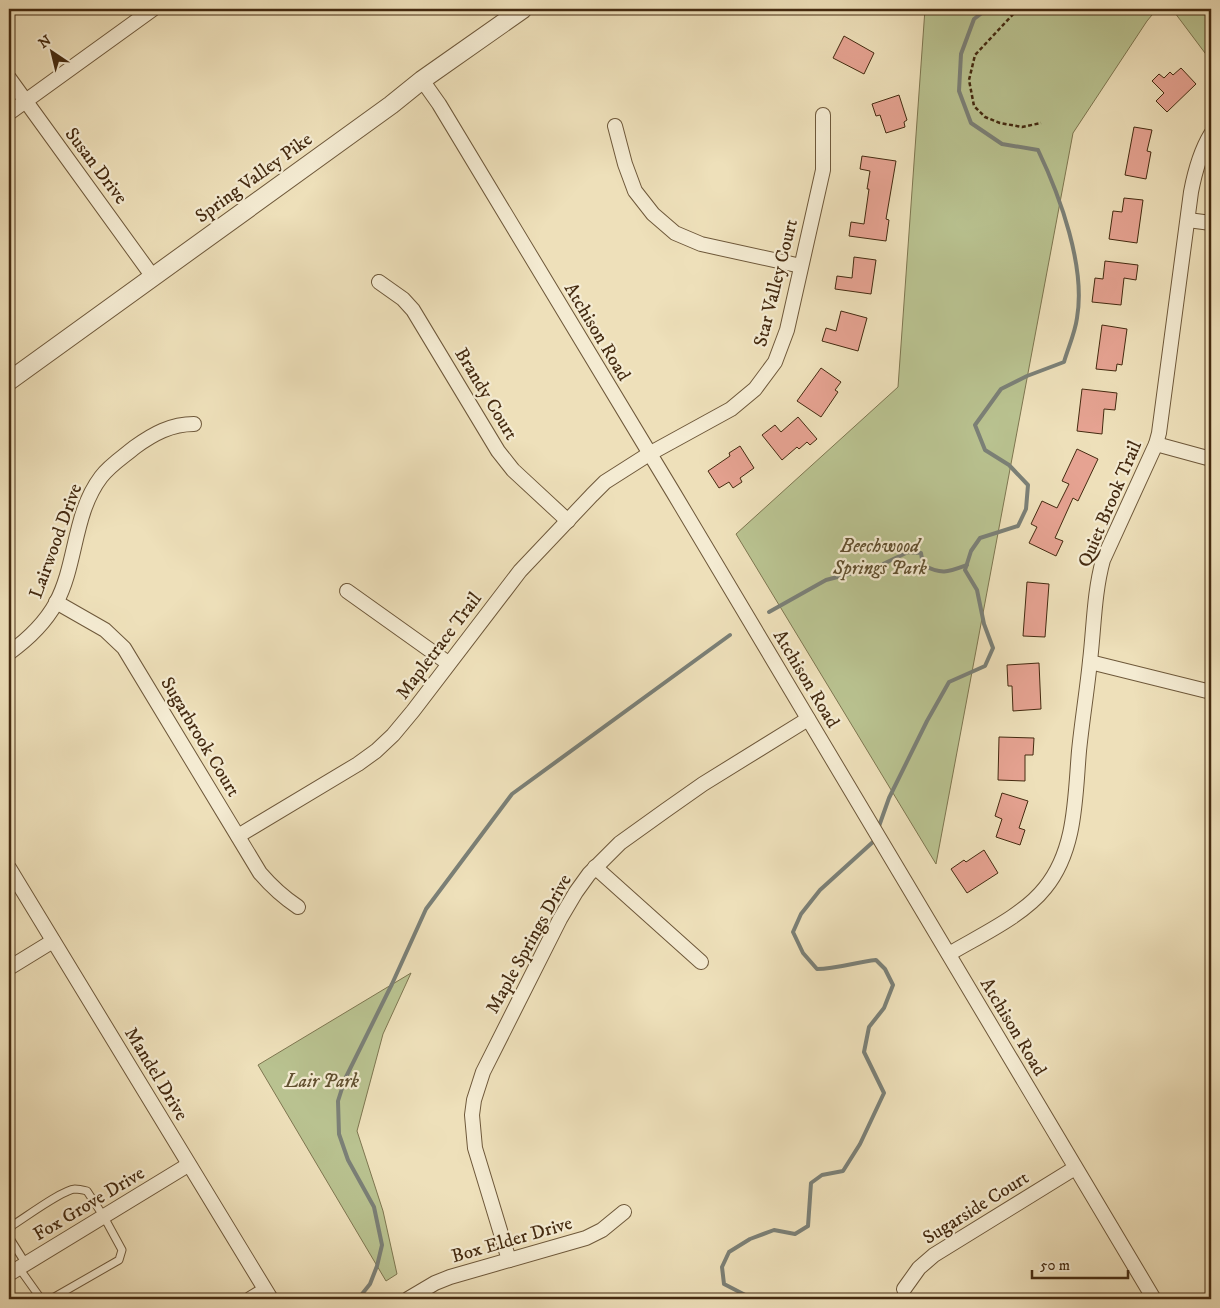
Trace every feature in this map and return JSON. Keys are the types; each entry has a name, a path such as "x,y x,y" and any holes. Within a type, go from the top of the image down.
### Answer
{"street":[{"path":"9,113 153,9"},
{"name":"Spring Valley Pike","path":"9,381 422,80 523,9"},
{"name":"Susan Drive","path":"9,78 153,277"},
{"name":"Atchison Road","path":"422,80 439,104 1154,1299"},
{"name":"Star Valley Court","path":"649,454 731,409 755,389 775,362 787,330 823,170 823,116"},
{"path":"615,126 625,164 636,191 653,214 675,233 701,244 801,266"},
{"name":"Quiet Brook Trail","path":"949,954 1034,901 1058,869 1067,848 1071,832 1090,662 1095,596 1103,560 1156,444 1159,433 1195,172 1201,153 1211,134"},
{"path":"1188,220 1211,223"},
{"name":"Brandy Court","path":"379,282 396,294 413,310 498,451 513,470 568,521"},
{"name":"Lairwood Drive","path":"9,653 38,627 56,602 64,586 83,512 92,490 109,467 158,432 175,426 194,424"},
{"path":"1156,444 1211,459"},
{"name":"Mapletrace Trail","path":"238,836 358,764 376,751 393,735 413,711 520,571 606,482 649,454"},
{"path":"347,591 448,663"},
{"name":"Sugarbrook Court","path":"56,602 105,630 124,648 260,873 284,898 298,907"},
{"path":"1090,662 1211,692"},
{"name":"Maple Springs Drive","path":"509,1260 475,1148 472,1132 474,1100 483,1072 560,919 576,892 595,867 620,844 703,784 808,719"},
{"path":"595,867 701,962"},
{"name":"Mandel Drive","path":"9,868 268,1295"},
{"path":"9,968 53,941"},
{"name":"Fox Grove Drive","path":"18,1269 188,1165"},
{"name":"Sugarside Court","path":"904,1289 919,1268 934,1255 1075,1168"},
{"name":"Box Elder Drive","path":"408,1299 450,1276 586,1238 602,1230 624,1212"},
{"path":"250,1299 268,1295"}],"lane":[{"path":"9,1230 13,1225 63,1193 74,1189 87,1192 104,1217 122,1250 119,1260 51,1299 39,1296 18,1269 9,1237"}],"path":[{"path":"1018,9 975,55 969,80 974,106 985,117 1000,123 1022,127 1041,123"}],"green space":[{"name":"Beechwood Springs Park","path":"925,9 1157,9 1147,21 1073,133 936,864 736,534 898,387"},
{"path":"1172,9 1211,9 1211,61"},
{"name":"Lair Park","path":"411,973 383,1034 357,1131 383,1211 397,1274 386,1281 258,1065"}],"building":[{"path":"844,36 874,53 864,74 833,58"},
{"path":"1181,68 1196,84 1167,112 1156,101 1164,93 1152,81 1159,74 1164,78 1170,72 1173,75"},
{"path":"899,95 907,120 904,122 905,127 886,133 880,115 876,116 872,104"},
{"path":"1134,127 1152,130 1147,151 1151,152 1146,179 1125,175"},
{"path":"862,156 896,161 886,219 889,220 886,241 849,236 851,222 864,224 870,171 860,169"},
{"path":"1124,198 1143,200 1137,243 1109,239 1113,211 1122,212"},
{"path":"854,257 876,260 871,294 835,289 837,276 852,278"},
{"path":"1105,261 1138,265 1136,280 1124,278 1121,305 1092,302 1095,278 1103,279"},
{"path":"841,311 867,318 858,351 822,341 826,328 836,331"},
{"path":"1102,325 1127,329 1122,365 1117,364 1116,371 1096,369"},
{"path":"821,368 841,382 835,390 838,392 821,417 797,401"},
{"path":"1082,389 1117,393 1115,410 1104,409 1102,434 1077,431"},
{"path":"798,417 817,439 810,445 807,442 799,449 797,447 782,460 762,435 775,425 781,432"},
{"path":"740,446 754,468 740,478 742,482 733,488 729,482 719,488 708,471 730,456 729,453"},
{"path":"1077,449 1098,459 1078,501 1073,498 1055,538 1063,541 1056,556 1029,543 1037,527 1031,524 1042,501 1057,508 1069,484 1062,481"},
{"path":"1027,582 1049,584 1045,637 1023,636"},
{"path":"1039,663 1041,709 1013,711 1012,686 1008,686 1007,665"},
{"path":"999,737 1034,738 1033,755 1025,755 1025,781 998,780"},
{"path":"1002,793 1028,801 1019,828 1025,830 1020,845 996,837 1002,819 995,816"},
{"path":"984,850 998,873 967,893 951,869"}],"waterway":[{"path":"878,829 889,798 927,721 949,682 985,666 993,648 984,624 977,590 965,570 971,551 980,538 1018,526 1026,509 1028,485 1009,465 985,450 975,425 1001,389 1027,376 1064,362 1077,318 1079,298 1078,277 1069,232 1055,188 1038,150 1002,144 971,123 959,91 961,54 974,19 987,9"},
{"path":"769,612 826,580 879,566 908,552 921,553 923,565 935,570 950,571 967,565"},
{"path":"358,1299 370,1284 382,1245 374,1207 348,1160 339,1134 338,1101 345,1079 392,984 426,909 512,794 730,635"},
{"path":"753,1299 724,1284 722,1267 729,1252 750,1239 774,1230 795,1234 808,1226 811,1183 822,1175 843,1171 860,1144 884,1093 864,1052 869,1027 884,1008 893,985 885,969 876,960 817,969 803,953 793,932 801,914 820,890 875,838"}]}
